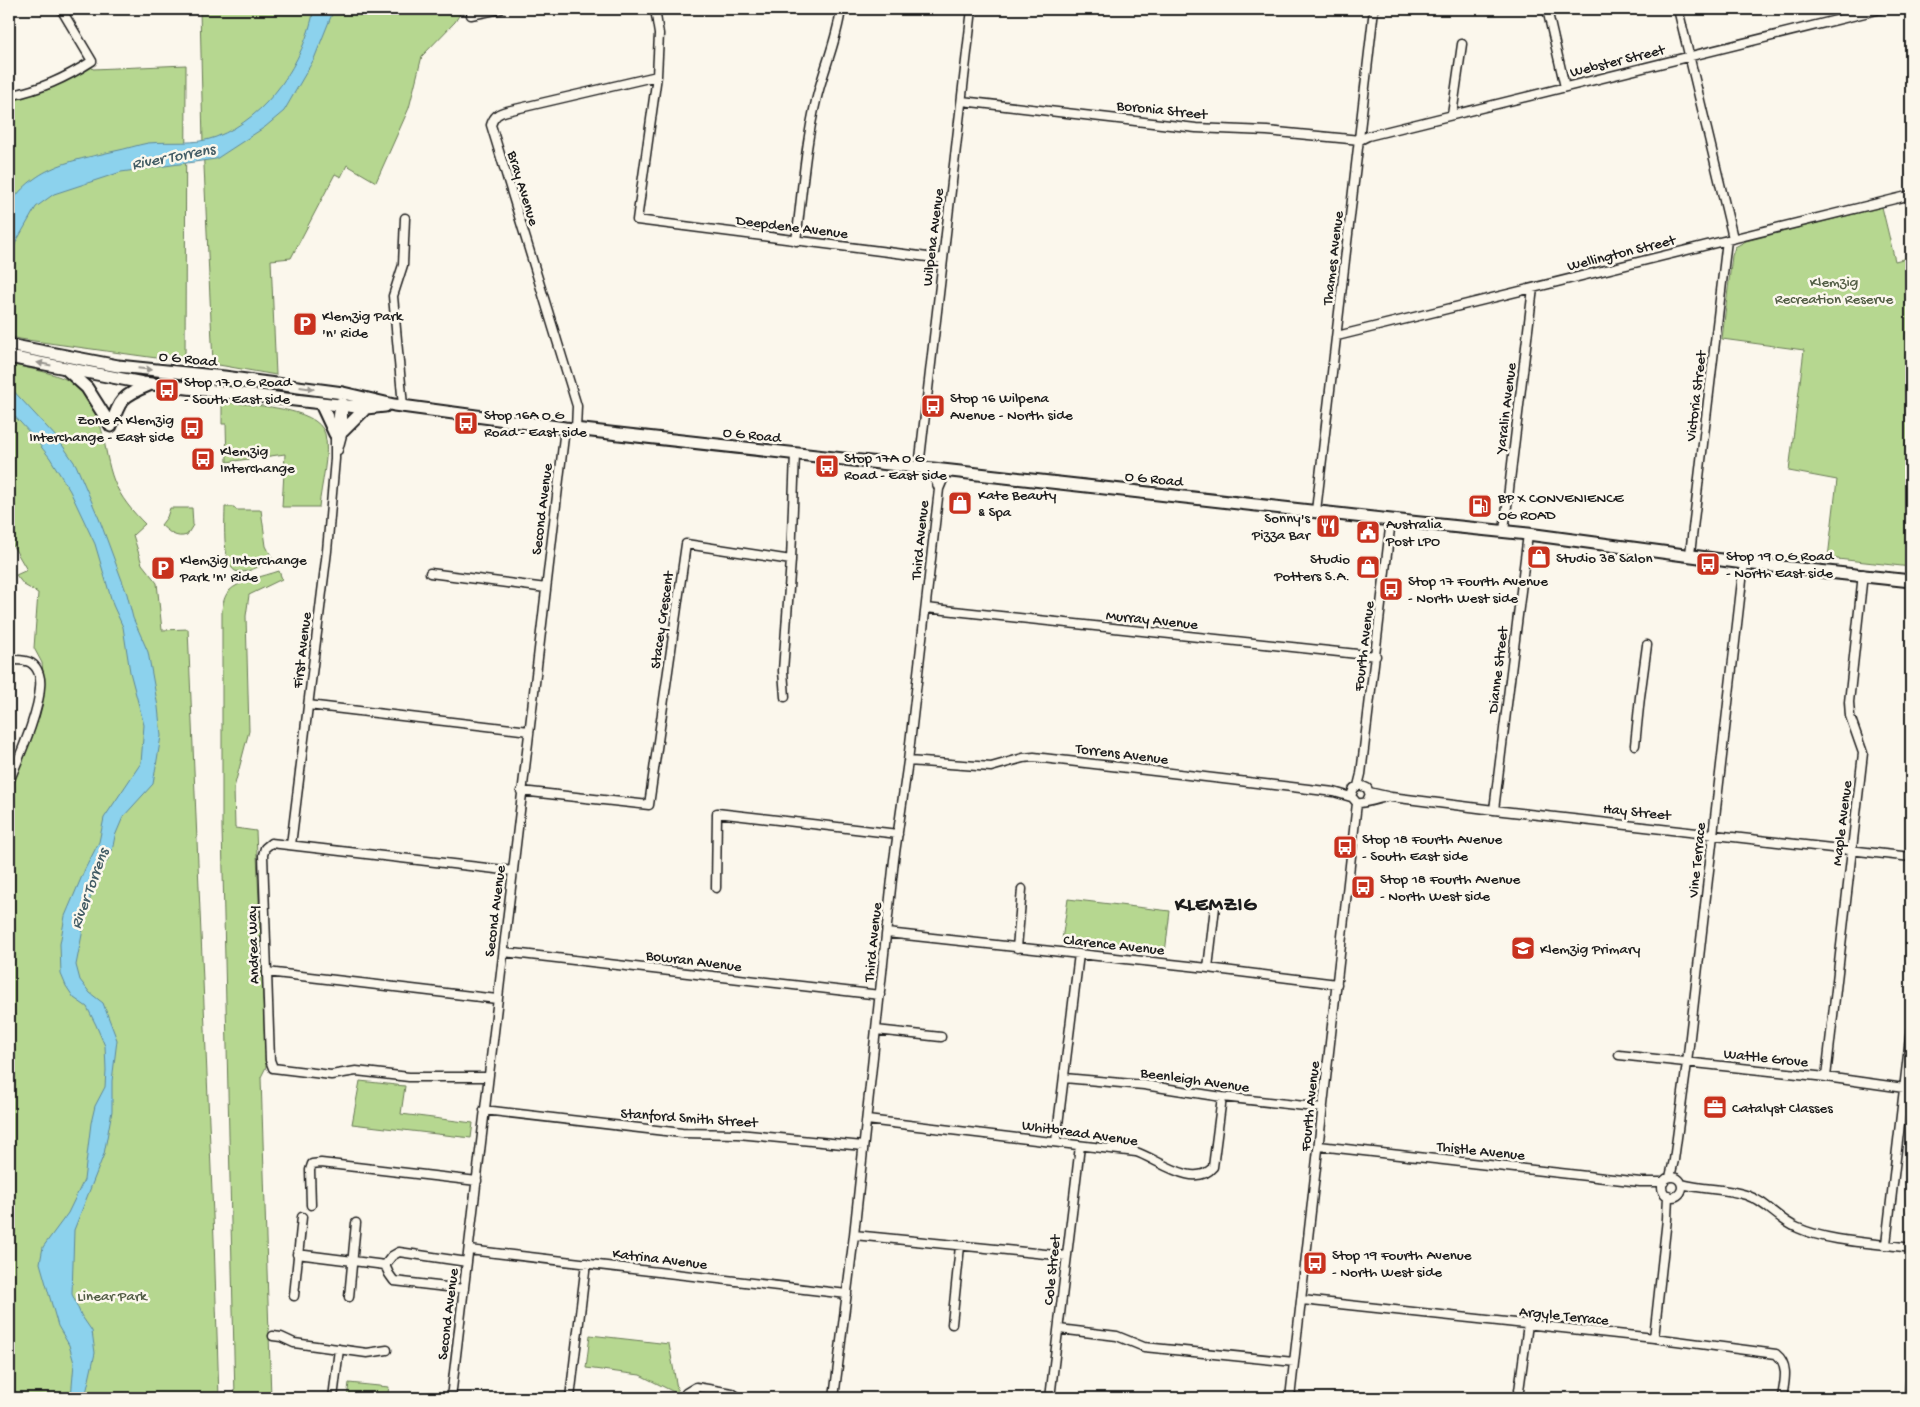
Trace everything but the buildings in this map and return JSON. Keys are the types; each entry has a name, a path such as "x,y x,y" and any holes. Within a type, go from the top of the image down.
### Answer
{"main road":[{"name":"O G Road","path":"10,352 65,368 150,384 341,406 366,408 398,405"},
{"name":"O G Road","path":"10,352 343,393 398,405 571,428 1504,531 1690,554 1744,563 1911,580"},
{"path":"109,365 109,377"},
{"path":"65,368 87,388 111,426 119,404 130,392 150,384"},
{"path":"321,404 339,433 366,408"}],"street":[{"path":"9,96 56,82 92,61 61,9"},
{"path":"471,15 501,9"},
{"path":"655,9 659,34 657,76"},
{"path":"796,241 812,119 822,79 837,33 841,9"},
{"name":"Wilpena Avenue","path":"925,468 943,259 972,9"},
{"name":"Thames Avenue","path":"1316,511 1374,9"},
{"path":"1547,9 1565,87"},
{"path":"1678,9 1730,239"},
{"name":"Webster Street","path":"1360,140 1368,136 1881,9"},
{"path":"1452,115 1462,44"},
{"name":"Deepdene Avenue","path":"657,76 637,220 943,259"},
{"name":"Bray Avenue","path":"571,428 577,406 491,125 498,113 657,76"},
{"name":"Boronia Street","path":"962,100 1196,128 1267,131 1360,140"},
{"name":"Wellington Street","path":"1336,336 1911,195"},
{"path":"398,405 393,296 403,265 405,218"},
{"name":"Victoria Street","path":"1690,554 1730,239"},
{"name":"Yaralin Avenue","path":"1504,531 1533,288"},
{"name":"First Avenue","path":"291,845 327,551 343,393"},
{"name":"Second Avenue","path":"451,1398 546,588 571,428"},
{"path":"785,697 782,671 791,560 795,454"},
{"name":"Third Avenue","path":"925,468 939,489"},
{"name":"Third Avenue","path":"834,1398 939,489 947,470"},
{"name":"Fourth Avenue","path":"1290,1398 1391,520"},
{"name":"Dianne Street","path":"1494,810 1528,534"},
{"name":"Stacey Crescent","path":"522,791 649,805 686,544 791,560"},
{"name":"Vine Terrace","path":"1654,1338 1744,563"},
{"path":"430,573 546,588"},
{"name":"Maple Avenue","path":"1826,1077 1863,753 1850,716 1849,702 1863,574"},
{"name":"Murray Avenue","path":"926,608 1376,656"},
{"path":"1635,745 1648,645"},
{"path":"9,660 26,661 34,665 40,677 40,688 27,734 9,782"},
{"path":"308,705 529,731"},
{"name":"Torrens Avenue","path":"908,761 991,767 1034,757 1360,795"},
{"name":"Hay Street","path":"1360,795 1713,833 1911,857"},
{"path":"716,888 717,813 898,834"},
{"name":"Andrea Way","path":"291,845 271,843 265,848 263,855 270,1064 273,1068 330,1075 356,1072 409,1077 488,1077"},
{"path":"291,845 513,871"},
{"path":"1017,948 1022,889"},
{"path":"1208,968 1215,907"},
{"name":"Clarence Avenue","path":"887,933 1337,984"},
{"name":"Bowran Avenue","path":"504,952 880,995"},
{"path":"1056,1142 1079,954"},
{"path":"267,972 497,999"},
{"path":"1886,1244 1908,1088 1911,1029"},
{"path":"876,1030 941,1038"},
{"name":"Wattle Grove","path":"1618,1055 1826,1077 1908,1088"},
{"name":"Beenleigh Avenue","path":"1064,1078 1144,1085 1222,1097 1323,1108"},
{"name":"Whitbread Avenue","path":"867,1120 1136,1152 1145,1154 1177,1172 1200,1174 1209,1172 1212,1167 1222,1097"},
{"name":"Stanford Smith Street","path":"484,1110 682,1134 738,1134 863,1146"},
{"name":"Cole Street","path":"1050,1398 1080,1146"},
{"name":"Thistle Avenue","path":"1319,1146 1672,1187 1729,1191 1757,1199 1784,1221 1800,1230 1825,1237 1911,1248"},
{"path":"311,1205 310,1170 312,1164 321,1163 477,1181"},
{"path":"294,1296 302,1217"},
{"path":"349,1297 356,1223"},
{"path":"854,1235 1066,1256"},
{"path":"952,1324 960,1246"},
{"name":"Katrina Avenue","path":"469,1250 847,1294"},
{"path":"385,1265 392,1256 399,1252 467,1262"},
{"path":"297,1254 385,1265"},
{"path":"570,1398 586,1263"},
{"path":"385,1265 394,1280 464,1289"},
{"name":"Argyle Terrace","path":"1302,1300 1654,1338 1776,1354 1784,1364 1782,1398"},
{"path":"1518,1398 1528,1324"},
{"path":"1059,1329 1117,1336 1144,1347 1294,1362"},
{"path":"273,1336 281,1337 294,1343 367,1353 387,1350"},
{"path":"333,1398 339,1349"},
{"path":"1909,1398 1911,1374"},
{"path":"684,1398 686,1393 696,1387 732,1393 739,1398"}],"green space":[{"path":"200,9 463,9 455,22 422,56 409,108 376,182 347,165 341,177 335,174 291,258 271,260 276,375 213,364 203,144"},
{"path":"89,64 93,69 186,65 185,362 9,336 9,97"},
{"name":"Klemzig Recreation Reserve","path":"1882,207 1895,261 1911,257 1911,567 1828,558 1837,480 1789,471 1804,350 1722,339 1732,256 1735,247 1746,241"},
{"name":"Linear Park","path":"9,364 63,378 78,386 87,395 98,417 114,481 127,504 145,524 133,535 142,564 157,583 162,630 188,629 219,1398 9,1398 9,787 28,736 44,684 42,663 34,648 38,593 24,585 16,575 27,570 9,539"},
{"path":"222,402 263,406 296,412 320,425 325,434 326,451 319,507 282,507 285,454 227,462 226,424 222,424"},
{"path":"225,507 234,507 236,510 261,510 266,546 273,560 247,571 239,572 233,569 229,563 225,544"},
{"path":"170,508 192,508 193,525 187,535 176,535 161,525 167,517"},
{"path":"279,571 282,579 249,595 246,616 249,731 234,788 235,828 256,831 266,1067 261,1077 271,1398 235,1398 222,828 222,610 226,595 233,587"},
{"path":"1068,899 1170,911 1165,953 1062,940"},
{"path":"360,1081 405,1086 401,1114 473,1123 471,1138 352,1124"},
{"path":"590,1335 669,1344 678,1394 640,1375 586,1368"},
{"path":"349,1383 389,1387 387,1398 347,1398"}],"water":[{"name":"River Torrens","path":"314,9 334,9 314,59 284,111 265,127 216,159 121,172 54,194 36,207 16,242 9,263 9,209 15,197 31,181 43,173 82,159 148,143 191,142 208,139 235,128 267,102 281,85 302,49"},
{"name":"River Torrens","path":"9,386 58,439 76,465 100,521 127,594 133,618 148,652 161,736 153,784 123,817 115,836 112,851 99,876 88,904 76,965 80,980 90,993 103,1003 117,1040 112,1081 112,1111 104,1154 74,1230 72,1294 81,1315 92,1331 95,1353 85,1398 71,1398 74,1363 69,1345 58,1326 40,1263 43,1247 68,1213 84,1180 91,1123 95,1106 105,1087 105,1046 87,1007 74,998 66,986 61,974 60,944 65,916 99,842 104,818 141,763 144,725 130,672 123,627 113,605 95,544 70,491 50,458 9,410"}],"place":[{"name":"Klemzig Park 'n' Ride","path":"305,324"},
{"name":"Stop 17 O G Road - South East side","path":"167,390"},
{"name":"Stop 16 Wilpena Avenue - North side","path":"933,406"},
{"name":"Stop 16A O G Road - East side","path":"466,423"},
{"name":"Zone A Klemzig Interchange - East side","path":"192,428"},
{"name":"Klemzig Interchange","path":"203,459"},
{"name":"Stop 17A O G Road - East side","path":"827,466"},
{"name":"Kate Beauty & Spa","path":"960,503"},
{"name":"BP X CONVENIENCE OG ROAD","path":"1480,506"},
{"name":"Sonny's Pizza Bar","path":"1328,526"},
{"name":"Australia Post LPO","path":"1368,532"},
{"name":"Studio 38 Salon","path":"1539,557"},
{"name":"Stop 19 O G Road - North East side","path":"1708,564"},
{"name":"Studio Potters S.A.","path":"1368,567"},
{"name":"Klemzig Interchange Park 'n' Ride","path":"163,568"},
{"name":"Stop 17 Fourth Avenue - North West side","path":"1391,589"},
{"name":"Stop 18 Fourth Avenue - South East side","path":"1345,847"},
{"name":"Stop 18 Fourth Avenue - North West side","path":"1363,887"},
{"name":"Klemzig Primary","path":"1523,948"},
{"name":"Catalyst Classes","path":"1715,1107"},
{"name":"Stop 19 Fourth Avenue - North West side","path":"1315,1263"}],"district":[{"name":"KLEMZIG","path":"1216,903"}]}
